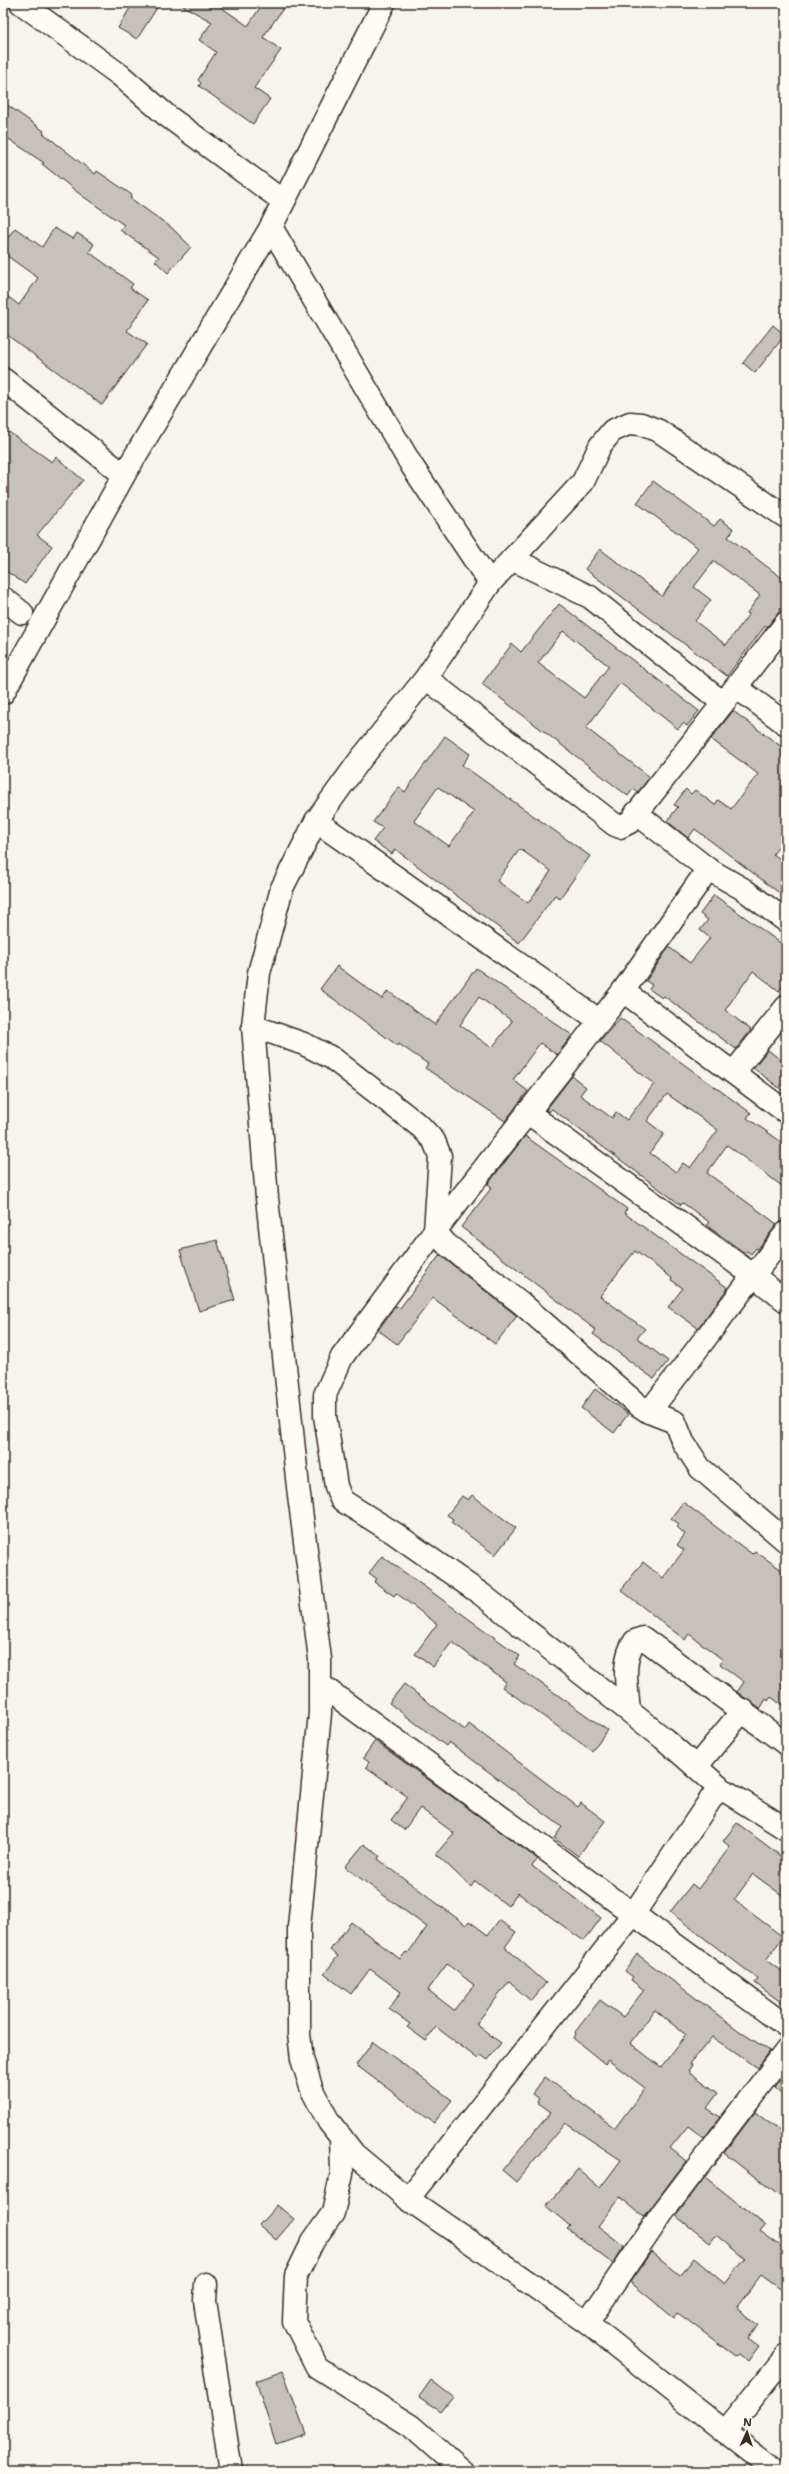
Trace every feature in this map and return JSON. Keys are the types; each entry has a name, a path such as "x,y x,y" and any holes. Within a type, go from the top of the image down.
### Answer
{"street":[{"path":"21,3 120,75 166,115 283,201"},
{"path":"3,693 124,475 270,228 384,3"},
{"path":"270,228 412,466 490,583"},
{"path":"3,379 124,475"},
{"path":"775,2471 587,2323 408,2199 354,2154 329,2122 312,2090 302,2059 299,2034 299,1927 321,1685 320,1659 298,1487 267,1198 253,1026 259,973 282,888 316,821 360,760 426,678 490,583 583,482 605,438 612,431 630,423 641,424 659,431 786,517"},
{"path":"512,559 590,597 730,695 786,724"},
{"path":"3,598 22,613"},
{"path":"426,678 615,825 625,826 786,623"},
{"path":"636,813 708,869 743,889 786,921"},
{"path":"316,821 600,1021"},
{"path":"708,869 623,991 435,1231 342,1357 332,1376 325,1395 325,1416 338,1494 352,1508 394,1534 481,1594 629,1710 719,1787 786,1829"},
{"path":"623,991 786,1112"},
{"path":"734,1072 786,1007"},
{"path":"253,1026 304,1044 332,1058 421,1127 434,1142 440,1156 435,1231 446,1244 522,1303 598,1372 649,1412 674,1422 683,1442 700,1468 786,1541"},
{"path":"527,1112 754,1276 786,1301"},
{"path":"649,1412 786,1232"},
{"path":"629,1710 626,1674 628,1654 635,1641 643,1638 743,1710 786,1744"},
{"path":"321,1685 634,1913 786,2026"},
{"path":"696,1767 743,1710"},
{"path":"408,2199 634,1913 719,1787"},
{"path":"587,2323 663,2212 786,2051"},
{"path":"341,2137 342,2173 333,2213 313,2241 296,2276 294,2321 317,2367 411,2426 462,2471"},
{"path":"206,2284 205,2302 231,2471"},
{"path":"725,2432 786,2356"}],"building":[{"path":"133,3 160,3 137,39 118,28"},
{"path":"178,3 215,3 248,26 263,3 287,3 263,37 281,50 254,88 270,99 253,124 199,86 201,83 198,80 216,52 199,40 212,22"},
{"path":"3,102 44,131 43,133 95,174 97,171 132,195 130,198 172,228 191,247 168,273 155,261 159,257 120,230 124,225 81,195 42,164 44,163 3,135"},
{"path":"15,228 42,247 54,228 73,239 77,233 94,244 89,252 133,284 130,288 148,300 127,331 147,344 102,405 3,332 3,293 19,305 38,278 3,253 3,244"},
{"path":"773,325 785,335 755,373 743,363"},
{"path":"3,428 52,462 56,457 83,480 37,535 52,546 25,584 3,569"},
{"path":"653,481 714,526 720,519 734,529 728,537 786,581 786,603 767,627 765,626 727,676 585,569 600,549 662,596 698,548 637,503","holes":["714,561 760,595 747,613 749,614 726,645 695,621 711,600 694,587"]},
{"path":"559,604 699,711 687,726 683,723 678,729 620,683 586,728 650,777 638,792 633,789 628,796 482,684 512,644 521,652","holes":["563,631 609,666 584,698 538,663"]},
{"path":"733,711 786,750 786,838 773,854 786,863 786,898 695,829 688,838 667,821 678,807 674,805 686,789 691,794 695,790 715,805 718,800 731,809 758,774 711,739"},
{"path":"445,736 470,754 462,765 590,856 560,898 555,895 519,943 395,849 392,854 373,841 383,828 373,822 399,787 405,792","holes":["438,787 474,812 449,846 414,821","520,849 551,871 528,903 497,881"]},
{"path":"714,895 786,947 786,982 779,991 753,971 725,1010 751,1030 736,1049 664,996 662,998 649,989 652,985 646,981 669,947 690,963 710,938 700,930 708,920 700,914"},
{"path":"337,966 382,999 388,991 435,1025 476,968 572,1035 557,1055 540,1043 513,1080 528,1091 505,1121 425,1068 428,1064 399,1044 398,1046 320,989","holes":["479,997 512,1021 492,1048 460,1025"]},
{"path":"620,1018 751,1113 747,1118 786,1145 786,1189 727,1145 707,1173 777,1224 758,1249 756,1248 751,1254 747,1251 745,1253 706,1225 709,1222 683,1203 681,1205 552,1109 549,1112 546,1110 572,1076 586,1087 580,1095 612,1118 616,1112 627,1120 654,1084 600,1041","holes":["667,1094 718,1130 690,1168 683,1163 676,1172 650,1153 664,1134 647,1121"]},
{"path":"768,1050 786,1064 786,1093 753,1068"},
{"path":"525,1136 627,1209 624,1213 728,1288 698,1328 668,1307 683,1288 671,1280 672,1278 635,1251 600,1296 645,1329 637,1338 668,1361 654,1379 593,1334 596,1330 461,1227 492,1187 488,1184"},
{"path":"217,1240 235,1300 199,1311 180,1250"},
{"path":"440,1255 517,1316 495,1344 433,1298 397,1344 378,1330 396,1306 400,1308"},
{"path":"595,1389 628,1414 614,1433 581,1408"},
{"path":"472,1495 516,1528 495,1555 451,1522 453,1519 447,1515 462,1496 468,1500"},
{"path":"683,1502 752,1554 755,1551 786,1573 786,1708 771,1697 768,1701 766,1699 760,1709 737,1692 744,1682 720,1664 723,1660 689,1634 685,1640 621,1590 643,1562 663,1578 684,1550 677,1545 685,1534 677,1527 679,1524 671,1518"},
{"path":"382,1556 520,1656 514,1664 607,1730 592,1751 502,1687 506,1682 452,1642 433,1667 415,1654 437,1624 396,1593 394,1596 374,1582 377,1579 369,1573"},
{"path":"404,1684 465,1730 469,1724 578,1807 581,1803 605,1821 578,1856 554,1838 562,1827 449,1742 446,1746 389,1703"},
{"path":"375,1741 538,1859 532,1866 601,1918 584,1941 518,1893 508,1906 475,1881 471,1887 436,1854 454,1833 420,1808 404,1830 391,1820 408,1797 366,1767 369,1762 363,1758"},
{"path":"737,1823 786,1860 786,1898 753,1874 734,1900 783,1937 766,1960 786,1975 786,2006 755,1983 758,1979 670,1912 692,1884 698,1889 730,1847 723,1841"},
{"path":"364,1844 380,1856 378,1859 466,1925 469,1921 488,1935 499,1920 516,1932 505,1947 546,1983 531,2001 509,1982 476,2024 501,2043 488,2060 481,2055 478,2059 436,2027 426,2041 407,2027 410,2024 389,2009 401,1992 370,1969 351,1994 324,1974 338,1956 330,1950 351,1922 400,1959 406,1952 408,1953 427,1927 345,1867","holes":["447,1964 474,1985 454,2010 428,1990"]},
{"path":"637,1954 742,2033 770,2051 757,2068 712,2037 690,2064 692,2065 688,2071 718,2093 707,2108 720,2117 704,2138 688,2126 670,2148 686,2161 644,2217 620,2197 598,2226 624,2246 613,2264 567,2229 570,2226 546,2206 578,2169 600,2188 621,2160 565,2123 516,2182 502,2170 551,2112 537,2102 539,2099 532,2094 545,2077 615,2128 645,2088 608,2060 605,2064 573,2038 576,2034 575,2032 600,2000 623,2017 644,1990 631,1980 633,1977 625,1971","holes":["655,2010 686,2035 661,2067 630,2043"]},
{"path":"373,2042 452,2100 434,2123 356,2065"},
{"path":"786,2072 786,2098 774,2088"},
{"path":"755,2112 786,2136 786,2201 724,2153"},
{"path":"705,2177 765,2225 760,2231 786,2250 786,2293 761,2275 736,2308 758,2325 748,2339 759,2347 748,2362 738,2354 735,2356 678,2313 674,2318 630,2282 651,2252 680,2276 694,2258 725,2284 745,2259 716,2235 710,2243 676,2216"},
{"path":"277,2205 294,2219 276,2240 259,2225"},
{"path":"283,2371 306,2434 276,2444 256,2381"},
{"path":"431,2380 453,2397 441,2412 419,2397"}]}
